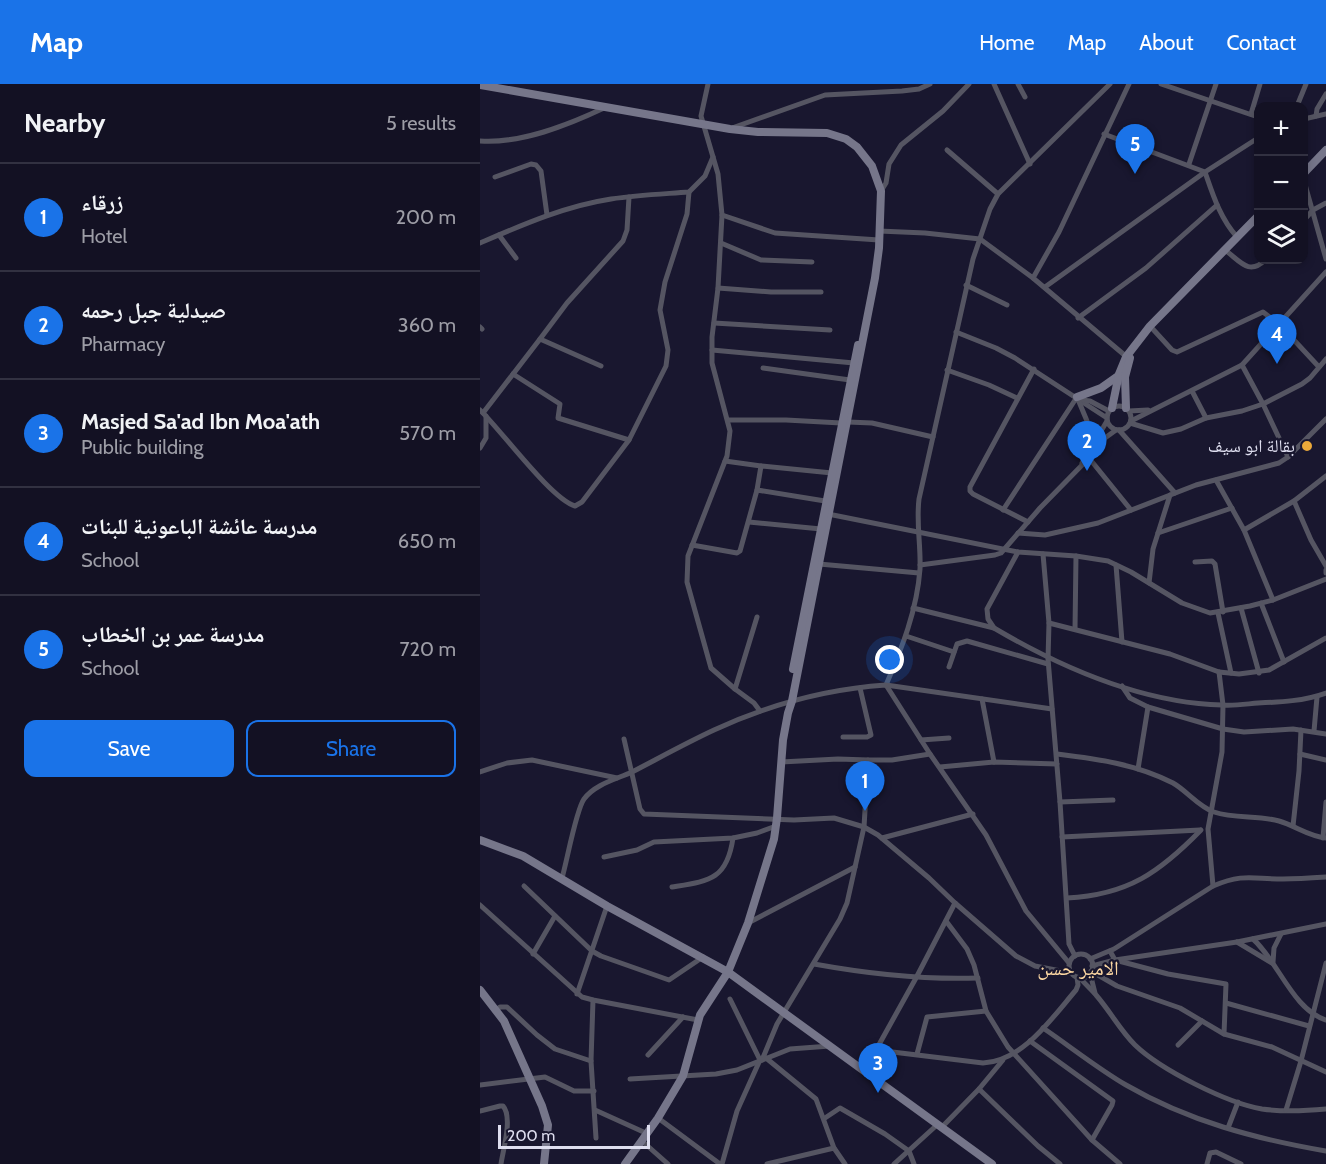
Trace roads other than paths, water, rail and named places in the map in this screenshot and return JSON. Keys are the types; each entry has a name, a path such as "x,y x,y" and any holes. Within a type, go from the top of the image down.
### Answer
{"street":[{"path":"480,84 730,129 840,136 852,143 870,163 878,178 881,191 875,278 844,422 819,564 789,702"},
{"path":"708,84 701,116 718,174 722,215 712,350 714,372 728,420 730,439 725,461 692,545 687,565 687,582 707,660 713,671 754,703 760,711"},
{"path":"730,129 825,94 902,91 930,84"},
{"path":"881,191 886,183 890,164 902,145 944,111 969,84"},
{"path":"994,84 1030,164"},
{"path":"1017,84 1025,97"},
{"path":"1033,278 1059,232 1129,84"},
{"path":"1161,84 1254,115"},
{"path":"1189,164 1216,84"},
{"path":"1251,114 1260,84"},
{"path":"1299,102 1306,84"},
{"path":"886,685 906,636 914,608 920,565 917,531 919,499 966,285 992,203 998,194 1110,85"},
{"path":"1316,116 1317,109 1326,94"},
{"path":"480,141 492,142 537,134 575,121 608,106"},
{"path":"1308,118 1326,114"},
{"path":"1104,134 1189,164 1205,172 1217,205 1228,226 1237,237"},
{"path":"1045,287 1205,172 1254,141"},
{"path":"947,150 998,194"},
{"path":"1308,169 1326,150"},
{"path":"483,413 565,501 575,506 582,502 629,440 666,366 668,350 660,310 665,282 687,214 689,192 705,176 714,156"},
{"path":"495,177 531,164 536,165 541,171 547,215"},
{"path":"480,243 547,215 595,202 689,192"},
{"path":"1308,196 1326,259"},
{"path":"480,448 487,436 483,413 567,303 623,242 627,230 629,197"},
{"path":"1308,215 1312,210 1326,203"},
{"path":"1078,318 1146,268 1217,205"},
{"path":"722,215 775,233 936,234 980,239 1045,287 1078,318 1128,358"},
{"path":"1080,467 1107,419 1119,374 1149,326 1254,220"},
{"path":"499,235 516,258"},
{"path":"721,243 761,260 812,262"},
{"path":"1225,250 1252,268 1260,264"},
{"path":"920,565 996,555 1005,549 1105,438 1150,410 1242,365 1326,272"},
{"path":"966,285 1007,305"},
{"path":"718,288 771,292 821,292"},
{"path":"1149,326 1175,352 1262,312 1280,325 1319,367"},
{"path":"714,323 830,330"},
{"path":"956,332 996,348 1034,369 1107,419 1110,427 1118,430 1133,444 1173,494"},
{"path":"540,339 601,366"},
{"path":"712,350 856,364"},
{"path":"1128,358 1125,377 1127,410 1133,444"},
{"path":"1130,423 1163,433 1181,429 1206,418 1242,411 1263,404 1302,384 1326,359"},
{"path":"625,1164 648,1134 683,1076 702,1010 728,972 748,923 765,871 777,822 781,762 789,702 820,529 826,514 825,501 844,422 850,380 856,364"},
{"path":"1242,365 1288,458"},
{"path":"763,368 850,380"},
{"path":"1028,522 973,494 970,487 1034,369"},
{"path":"947,370 1017,398"},
{"path":"513,374 560,404 557,415 561,420 629,440"},
{"path":"1004,510 1079,399 1101,388 1119,374"},
{"path":"1192,391 1206,418"},
{"path":"1079,399 1110,409 1119,406 1127,410 1150,410"},
{"path":"1079,399 1087,421 1090,447"},
{"path":"728,420 775,419 872,423 933,437"},
{"path":"1018,533 1050,534 1098,523 1216,480 1270,467 1288,458 1326,419"},
{"path":"1089,458 1131,510"},
{"path":"725,461 832,473"},
{"path":"692,545 739,552 749,522 761,465"},
{"path":"1244,530 1294,501 1326,476"},
{"path":"1216,480 1244,530 1273,600"},
{"path":"757,490 825,501"},
{"path":"1149,583 1151,561 1158,533 1173,494"},
{"path":"1294,501 1326,570"},
{"path":"1158,533 1232,508"},
{"path":"826,514 1018,552 1076,556 1116,565 1189,606 1210,613 1273,600 1326,579"},
{"path":"749,522 820,529"},
{"path":"994,628 988,620 987,609 1018,552"},
{"path":"1043,554 1049,623 1048,661 1069,944 1075,956"},
{"path":"1075,629 1076,556"},
{"path":"1195,562 1212,561 1215,564 1220,612 1231,673"},
{"path":"819,564 919,573"},
{"path":"1116,565 1122,642"},
{"path":"1261,603 1284,662"},
{"path":"914,608 994,628 1048,661"},
{"path":"1241,608 1258,673"},
{"path":"735,689 757,617"},
{"path":"1049,623 1170,654 1219,672 1231,673 1258,673 1269,670 1326,638"},
{"path":"906,636 954,652"},
{"path":"949,667 954,652 961,642 967,641 1048,661 1165,698 1223,705 1293,701 1326,693"},
{"path":"1213,886 1208,829 1221,759 1223,705 1219,672"},
{"path":"886,685 973,814 996,852 1026,911 1069,963 1071,973"},
{"path":"562,878 584,800 592,791 701,736 760,711 789,702 886,685 1052,709"},
{"path":"1122,686 1130,698 1148,707 1222,729 1244,732 1301,730 1326,734"},
{"path":"843,737 871,736 860,688"},
{"path":"1314,731 1317,697"},
{"path":"982,699 994,762"},
{"path":"1138,769 1148,707"},
{"path":"1293,826 1301,730"},
{"path":"921,740 949,738"},
{"path":"624,739 639,809 644,814 777,822 834,818 864,827 882,838 1025,962 1071,973 1078,977 1095,993 1118,1026 1138,1048 1181,1076 1238,1102 1262,1109 1326,1109"},
{"path":"781,762 838,759 892,760 930,753"},
{"path":"1056,754 1106,760 1138,769 1171,783 1210,811 1269,818 1293,826 1308,835 1325,838 1326,802"},
{"path":"1300,754 1326,760"},
{"path":"480,772 507,763 532,760 617,778"},
{"path":"658,1118 721,1164 737,1111 784,1013 844,910 864,827 868,760"},
{"path":"940,768 994,762 1057,764"},
{"path":"1060,802 1113,800"},
{"path":"882,838 973,814"},
{"path":"604,857 637,850 661,841 734,838 758,833 777,822"},
{"path":"1062,837 1208,829"},
{"path":"1067,897 1099,896 1142,879 1173,857 1201,830"},
{"path":"672,887 702,882 717,876 728,860 734,838"},
{"path":"480,840 523,856 607,906 728,972 992,1164"},
{"path":"748,923 855,867"},
{"path":"1090,959 1110,951 1213,886 1237,877 1280,879 1326,877"},
{"path":"524,886 592,951 616,962 669,980 703,957"},
{"path":"862,1068 876,1050 955,903"},
{"path":"480,906 578,994 592,1000 698,1020"},
{"path":"578,994 607,906"},
{"path":"532,954 555,916"},
{"path":"946,921 967,949 978,978 986,1011 1014,1054 1092,1140 1120,1164"},
{"path":"1078,977 1115,960 1237,942 1326,924"},
{"path":"1273,964 1274,948 1281,934"},
{"path":"1253,939 1264,950 1286,983 1312,1014 1326,1020"},
{"path":"1237,942 1273,964"},
{"path":"1110,951 1115,960 1168,974 1226,984 1224,1034"},
{"path":"1069,963 1075,956 1085,955 1090,959 1095,993"},
{"path":"1286,1110 1326,963"},
{"path":"814,964 916,978 943,980 978,978"},
{"path":"1091,970 1117,986 1180,1008 1224,1034 1272,1047 1326,1072"},
{"path":"876,1050 983,1063 998,1062 1014,1054 1043,1028 1076,990 1078,977"},
{"path":"480,990 504,1021 531,1080 548,1125 544,1164"},
{"path":"730,999 762,1059 812,1093 825,1118 834,1148 845,1164"},
{"path":"592,1000 591,1061 596,1138"},
{"path":"1226,1003 1309,1026"},
{"path":"496,1010 500,1006 507,1007 555,1049 591,1061"},
{"path":"917,1054 927,1017 986,1011"},
{"path":"648,1056 683,1017"},
{"path":"1178,1045 1202,1021"},
{"path":"1043,1028 1126,1085 1184,1114 1228,1128 1326,1151"},
{"path":"1030,1041 1113,1101 1092,1140"},
{"path":"630,1079 726,1072 790,1049 830,1046"},
{"path":"894,1164 979,1089 1004,1059"},
{"path":"480,1086 545,1077 574,1091 594,1092"},
{"path":"979,1089 1060,1164"},
{"path":"1228,1128 1238,1102"},
{"path":"480,1111 500,1106 506,1110 507,1129 501,1164"},
{"path":"825,1118 840,1108 909,1151 914,1164"},
{"path":"595,1110 648,1134"},
{"path":"642,1141 668,1164"},
{"path":"767,1164 834,1148"},
{"path":"1207,1164 1210,1153 1216,1152 1240,1164"}],"place":[{"name":"مدرسة عمر بن الخطاب","path":"1135,174"},
{"name":"مدرسة عائشة الباعونية للبنات","path":"1277,364"},
{"name":"بقالة ابو سيف","path":"1307,446"},
{"name":"صيدلية جبل رحمه","path":"1087,471"},
{"name":"زرقاء","path":"865,811"},
{"name":"Masjed Sa'ad Ibn Moa'ath","path":"878,1093"}],"district":[{"name":"الامير حسن","path":"1078,968"}]}
